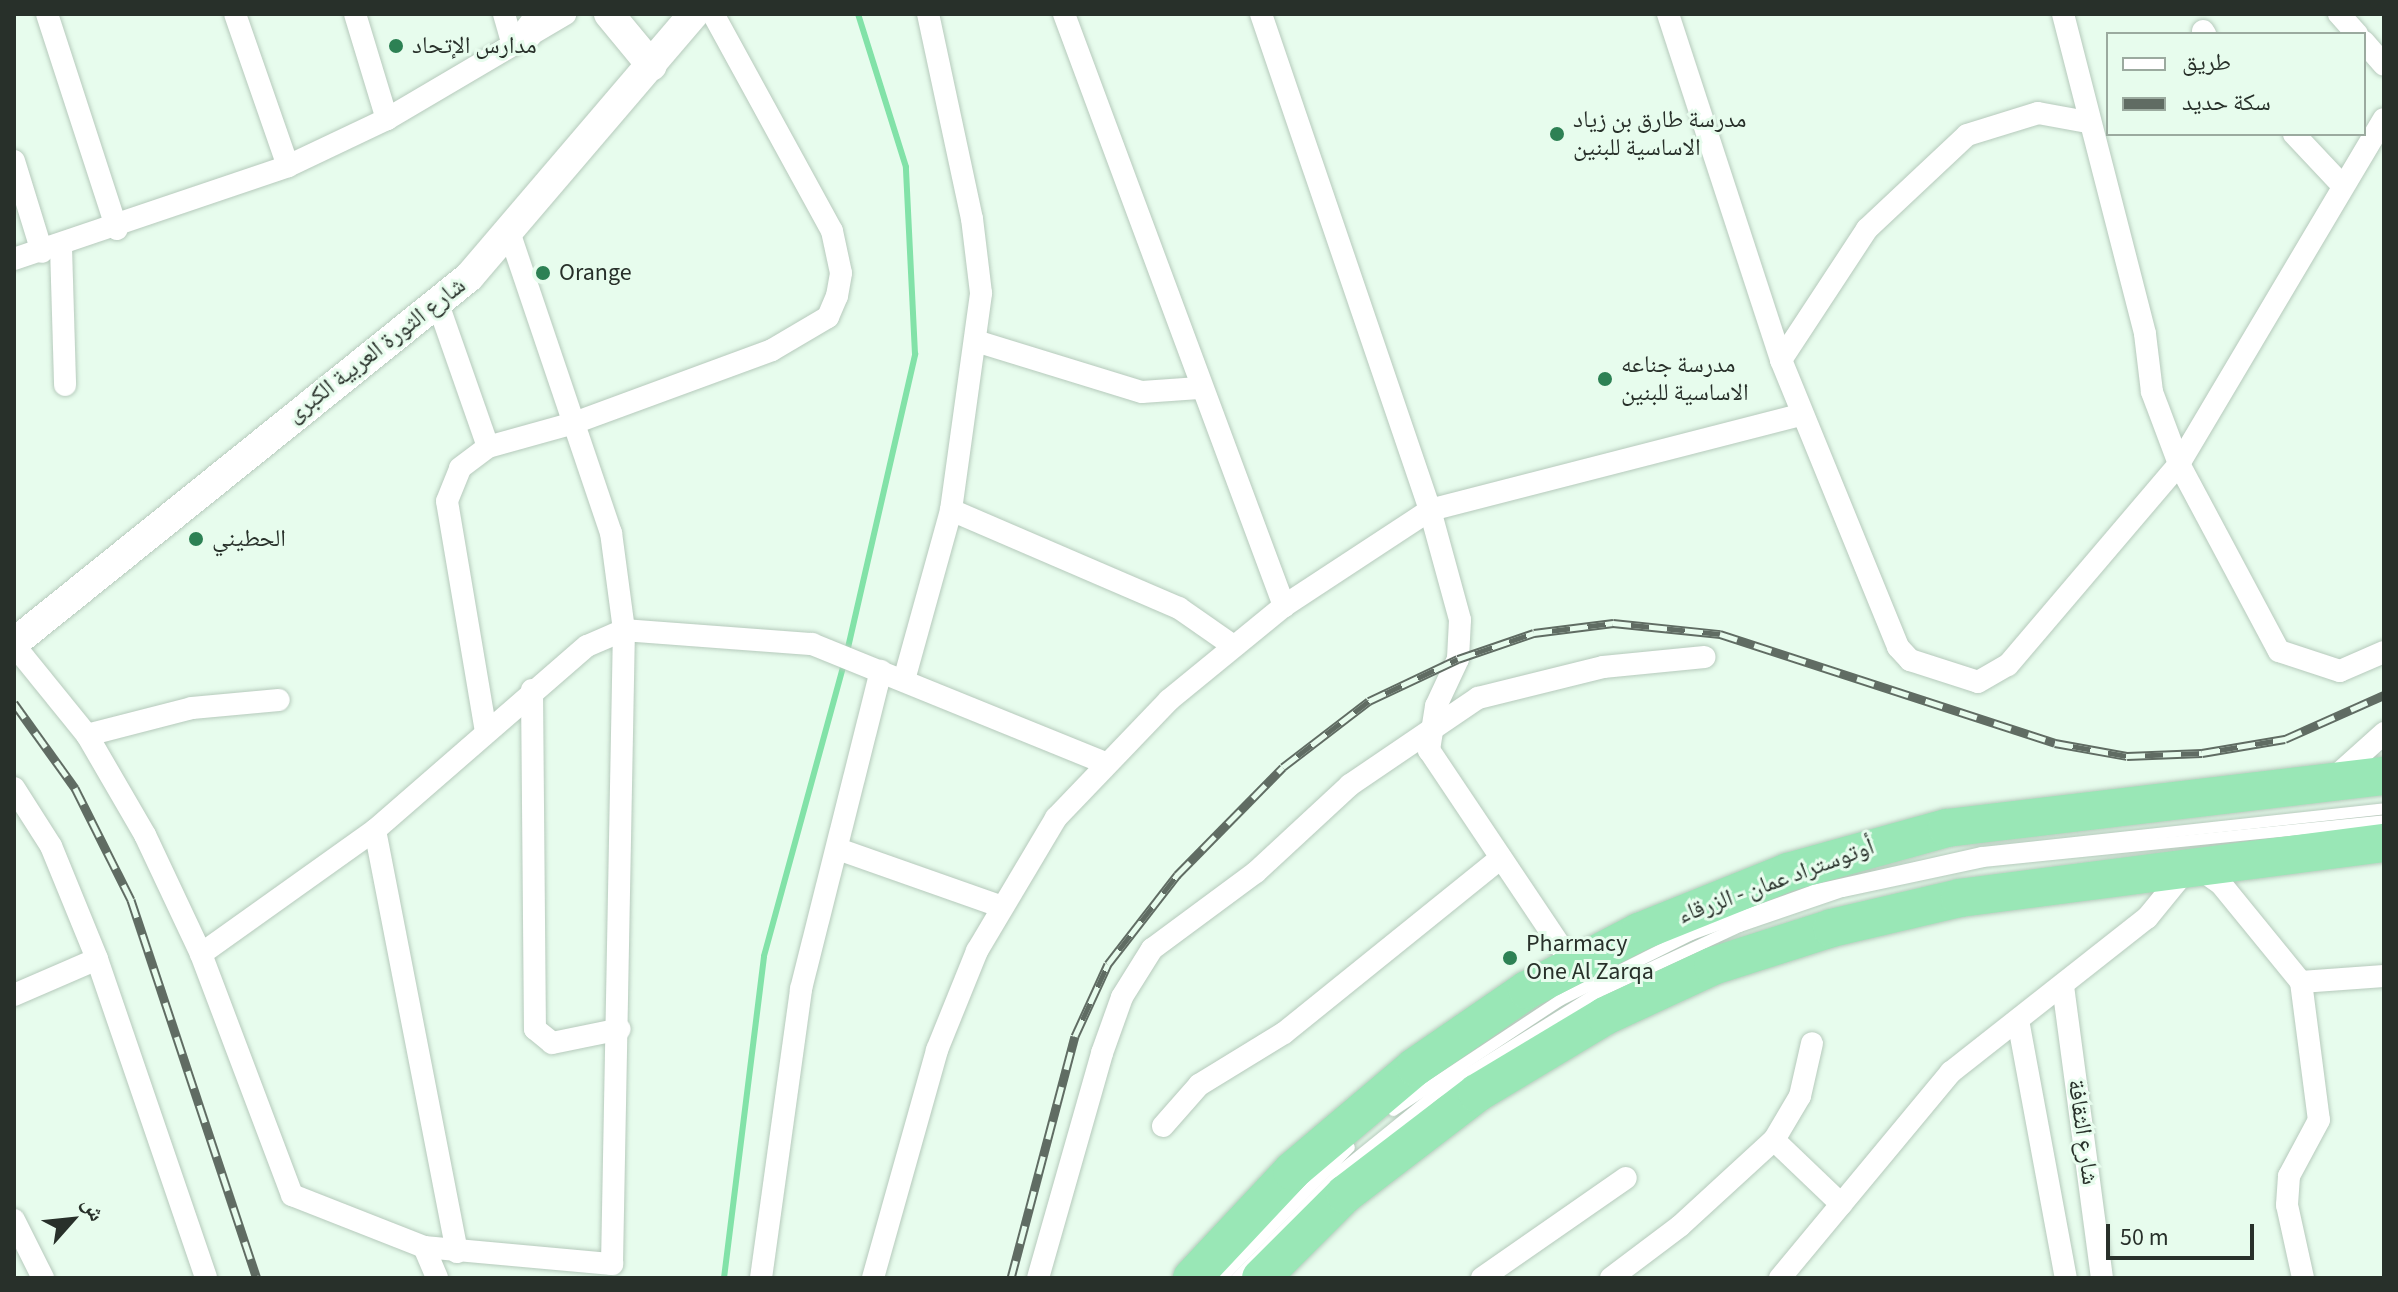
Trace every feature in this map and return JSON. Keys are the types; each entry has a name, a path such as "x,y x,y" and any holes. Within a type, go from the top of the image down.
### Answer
{"highway":[{"name":"أوتوستراد عمان - الزرقاء","path":"1192,1278 1292,1171 1373,1101 1458,1036 1572,964 1736,891 1896,840 2050,812 2356,779"},
{"path":"1261,1278 1345,1194 1466,1101 1554,1044 1672,984 1769,946 1896,912 2068,881 2384,843"}],"main road":[{"path":"609,14 650,39"},
{"name":"شارع الثورة العربية الكبرى","path":"14,619 460,258 650,39 694,14"},
{"name":"شارع الثورة العربية الكبرى","path":"14,644 186,499 438,304 510,235 650,39"}],"street":[{"path":"47,14 117,229"},
{"path":"235,14 288,166"},
{"path":"355,14 387,119"},
{"path":"504,14 527,30"},
{"path":"14,259 117,229 288,166 387,119 527,30 565,14"},
{"path":"486,732 447,501 460,468 488,447 574,423 772,350 828,317 837,296 841,273 832,231 713,14"},
{"path":"904,680 951,510 979,342 972,219 928,14"},
{"path":"1064,14 1199,388 1284,606"},
{"path":"1261,14 1430,510 1461,640 1430,728 1433,760 1572,964"},
{"path":"1668,14 1801,415 1902,653 1978,682 2008,665 2179,464 2248,355 2341,184 2384,119"},
{"path":"2063,14 2087,122 2145,334 2152,392 2179,464 2279,651 2340,671 2384,652"},
{"path":"2339,14 2355,32"},
{"path":"2366,44 2384,65"},
{"path":"1781,360 1867,229 1967,135 2038,113 2087,122"},
{"path":"2296,136 2341,184"},
{"path":"14,161 51,249 65,385"},
{"path":"14,644 87,735 120,788 201,954 292,1195 424,1247 616,1271 624,630 611,533 510,235"},
{"path":"438,304 488,447"},
{"path":"979,342 1142,392 1199,388"},
{"path":"873,1278 949,1016 1000,906 1056,818 1105,763 1232,645 1284,606 1430,510 1801,415"},
{"path":"951,510 1179,608 1232,645"},
{"path":"201,954 375,830 532,690 587,646 624,630 812,644 1105,763"},
{"path":"1038,1278 1102,1053 1140,964 1165,938 1256,872 1350,785 1430,728 1514,684 1705,657"},
{"path":"761,1278 801,989 881,671"},
{"path":"532,690 535,1029 552,1043 620,1029"},
{"path":"87,735 192,708 279,700"},
{"path":"2356,779 2384,733"},
{"path":"2356,779 2384,755"},
{"path":"14,788 51,846 97,959 206,1278"},
{"path":"375,830 457,1252"},
{"path":"838,849 1000,906"},
{"path":"1163,1126 1199,1085 1295,1025 1500,859"},
{"path":"1780,1278 1951,1072 2147,918 2171,884 2197,867 2221,884 2301,982 2319,1120 2289,1176 2287,1205 2303,1278"},
{"path":"14,995 97,959"},
{"path":"2301,982 2384,976"},
{"name":"شارع الثقافة","path":"2063,986 2102,1278"},
{"name":"شارع الثقافة","path":"2018,1020 2066,1278"},
{"path":"1611,1278 1723,1191 1774,1140 1800,1096 1812,1043"},
{"path":"1774,1140 1841,1204"},
{"path":"1490,1276 1626,1178"},
{"path":"14,1220 43,1278"},
{"path":"424,1247 437,1278"}],"lane":[{"path":"1221,1278 1341,1154 1448,1069 1559,1000 1740,914 1851,879 1981,852 2384,808"},
{"path":"1236,1278 1343,1168 1437,1092 1597,992 1739,926 1842,891 1983,861 2384,820"}],"waterway":[{"path":"847,652 915,354 906,167 858,14"},
{"path":"724,1278 764,956 844,663"}],"railway":[{"path":"1011,1278 1075,1036 1108,964 1177,875 1283,767 1369,701 1458,659 1534,633 1613,623 1720,634 2055,743 2127,756 2202,753 2285,739 2384,695"},
{"path":"14,703 75,788 131,900 257,1278"}],"place":[{"name":"مدارس الإتحاد","path":"396,46"},
{"name":"مدرسة طارق بن زياد الاساسية للبنين","path":"1557,134"},
{"name":"Orange","path":"543,273"},
{"name":"مدرسة جناعه الاساسية للبنين","path":"1605,379"},
{"name":"الحطيني","path":"196,539"},
{"name":"Pharmacy One Al Zarqa","path":"1510,958"}]}
